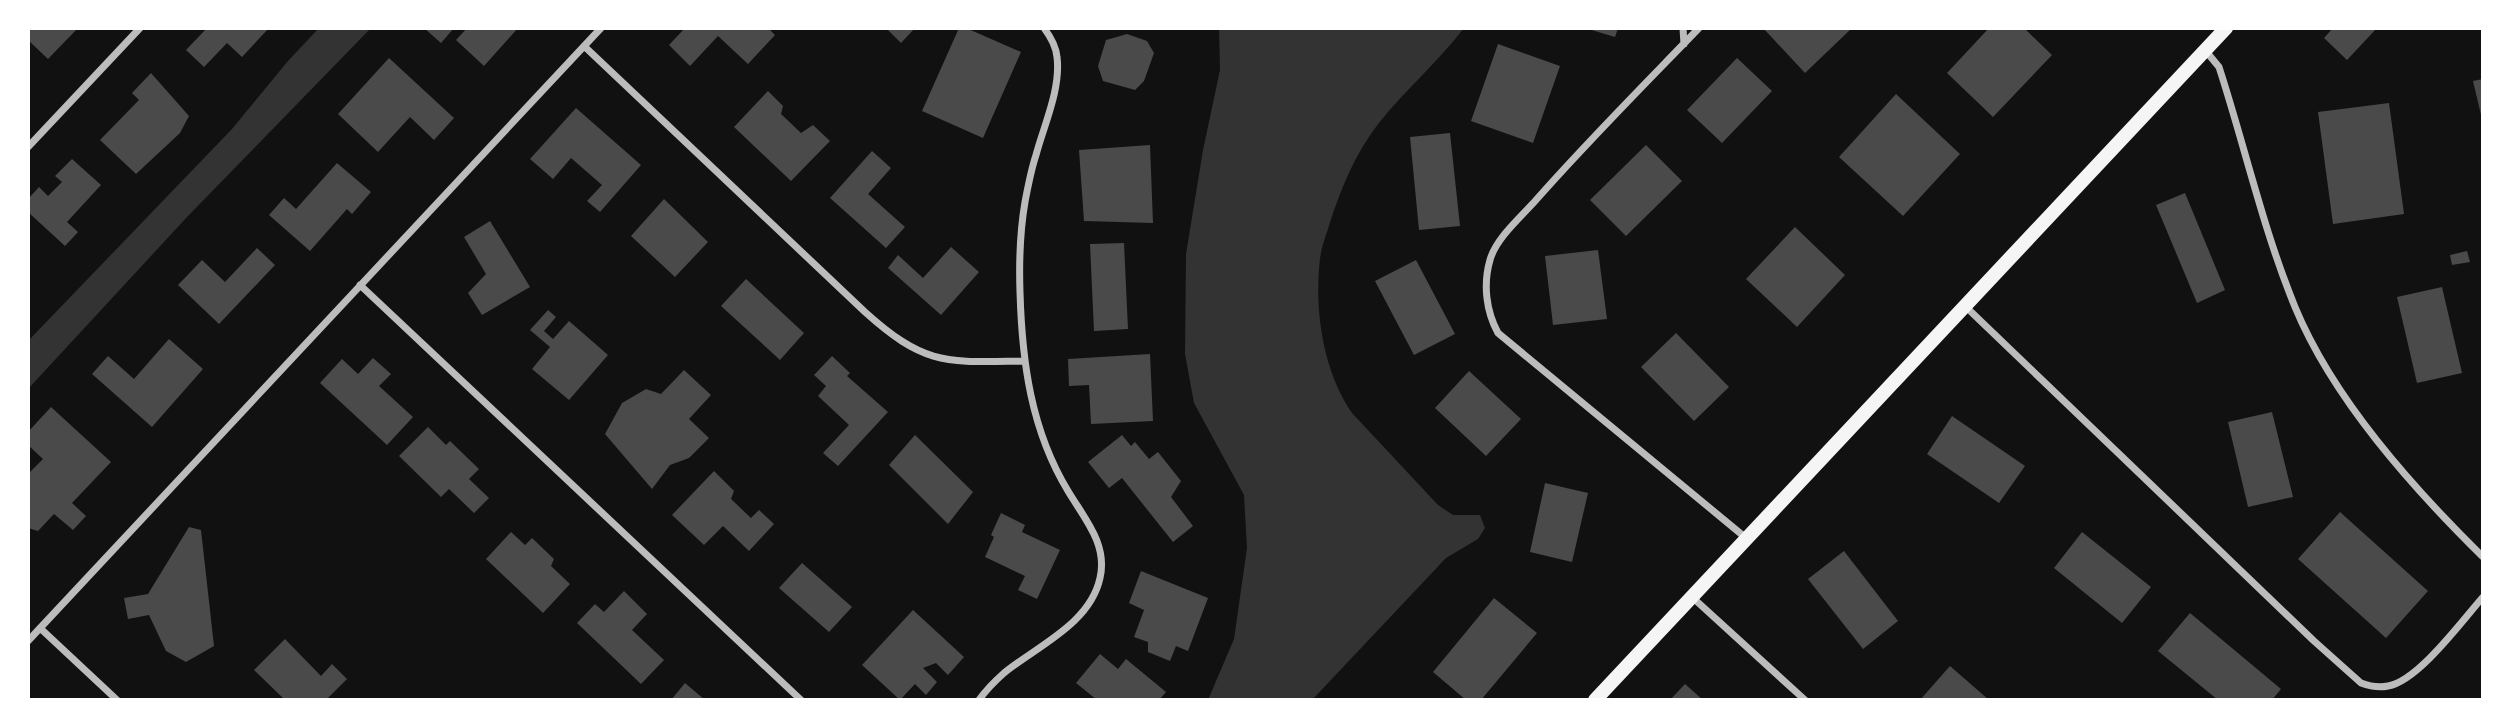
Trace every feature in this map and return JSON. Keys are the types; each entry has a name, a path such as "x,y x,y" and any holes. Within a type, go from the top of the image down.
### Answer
{"main road":[{"path":"1595,700 2226,28"}],"street":[{"path":"28,147 140,28"},
{"path":"28,641 601,28"},
{"path":"979,700 1003,674 1070,625 1087,605 1100,582 1101,573 1097,539 1047,453 1032,403 1025,360 1020,291 1021,234 1034,160 1058,68 1054,46 1044,28"},
{"path":"1683,28 1684,44"},
{"path":"1699,28 1563,170 1495,249 1490,258 1487,290 1489,312 1498,333 1746,538"},
{"path":"584,46 865,312 900,341 925,355 944,360 1025,360"},
{"path":"2205,50 2220,68 2257,200 2296,308 2316,348 2359,415 2402,471 2483,558"},
{"path":"359,285 801,700"},
{"path":"1965,306 2361,683 2388,686 2407,678 2483,597"},
{"path":"1692,597 1805,700"},
{"path":"40,628 117,700"}],"shaded area":[{"path":"319,28 371,28 188,216 28,389 28,341 232,129"},
{"path":"1219,28 1464,28 1379,123 1355,161 1322,247 1318,299 1328,359 1342,396 1352,413 1438,505 1453,515 1480,515 1485,528 1478,539 1446,558 1312,700 1208,700 1234,639 1247,548 1244,495 1194,403 1185,354 1186,254 1203,150 1220,70"}],"building":[{"path":"28,28 78,28 48,59 28,40"},
{"path":"207,28 269,28 242,57 227,43 204,67 186,50"},
{"path":"424,28 454,28 441,43"},
{"path":"467,28 518,28 484,66 456,40"},
{"path":"685,28 768,28 775,35 748,64 718,36 690,66 669,45"},
{"path":"886,28 915,28 901,43"},
{"path":"959,28 966,28 1021,52 983,138 922,111"},
{"path":"1585,28 1618,28 1615,37"},
{"path":"1763,28 1852,28 1805,73"},
{"path":"1989,28 2024,28 2052,55 1993,117 1947,73"},
{"path":"2333,28 2377,28 2347,60 2324,38"},
{"path":"1127,34 1147,41 1154,53 1144,81 1135,90 1103,81 1098,66 1106,40"},
{"path":"1498,44 1560,66 1533,143 1471,121"},
{"path":"389,58 454,118 434,140 410,117 378,152 338,114"},
{"path":"1737,58 1772,91 1722,143 1687,110"},
{"path":"151,73 189,116 180,133 136,174 100,140 139,100 132,93"},
{"path":"2483,79 2483,119 2482,119 2473,81"},
{"path":"768,91 783,106 781,114 801,133 813,125 830,141 791,181 734,127"},
{"path":"1896,94 1960,154 1903,216 1839,157"},
{"path":"2389,103 2404,214 2333,224 2318,112"},
{"path":"576,108 641,165 600,212 587,201 602,185 571,158 553,179 530,159"},
{"path":"1450,133 1460,226 1419,230 1410,137"},
{"path":"1150,145 1153,223 1084,221 1079,150"},
{"path":"1646,145 1682,181 1626,236 1590,200"},
{"path":"872,151 891,168 868,194 905,227 886,248 830,198"},
{"path":"72,159 101,185 67,222 78,232 65,246 28,212 28,199 39,187 48,196 62,182 55,176"},
{"path":"337,163 371,192 352,214 347,209 310,251 269,215 284,198 296,209"},
{"path":"2185,193 2225,290 2197,303 2156,205"},
{"path":"664,199 708,242 675,277 631,236"},
{"path":"490,221 530,287 482,315 468,293 486,274 464,237"},
{"path":"1795,227 1845,275 1797,327 1746,279"},
{"path":"1124,243 1128,329 1094,331 1090,244"},
{"path":"951,247 979,272 941,315 888,268 898,255 923,278"},
{"path":"257,248 275,265 219,324 178,285 202,260 225,282"},
{"path":"1598,250 1607,319 1553,325 1545,256"},
{"path":"2467,251 2470,262 2452,265 2450,255"},
{"path":"1416,260 1455,334 1414,355 1375,281"},
{"path":"746,279 804,333 780,360 721,306"},
{"path":"2442,287 2462,373 2417,383 2397,297"},
{"path":"548,310 556,317 544,331 553,339 569,321 608,355 569,400 532,369 550,347 530,330"},
{"path":"1676,333 1729,387 1694,421 1641,367"},
{"path":"169,339 203,369 152,427 92,374 108,356 134,379"},
{"path":"1150,354 1153,421 1091,424 1089,385 1069,386 1068,359"},
{"path":"832,356 850,373 847,376 888,412 838,466 823,453 849,425 818,396 826,386 814,375"},
{"path":"373,358 391,374 379,386 413,417 387,445 320,383 342,359 358,374"},
{"path":"684,370 711,395 689,419 709,438 689,458 670,465 652,489 605,434 622,403 646,389 661,394"},
{"path":"1469,371 1521,419 1486,456 1435,408"},
{"path":"51,407 111,462 72,503 86,516 73,530 54,514 38,531 28,528 28,474 43,459 28,445 28,432"},
{"path":"2272,412 2293,497 2248,507 2228,422"},
{"path":"1952,416 2025,466 1999,503 1927,454"},
{"path":"428,427 446,445 450,441 479,469 469,479 489,498 474,513 449,489 441,497 399,456"},
{"path":"915,435 973,492 948,524 889,465"},
{"path":"1122,435 1131,446 1135,442 1149,459 1158,452 1181,481 1171,497 1193,526 1173,542 1122,478 1109,488 1088,462"},
{"path":"714,471 734,491 731,499 751,518 759,510 774,524 749,551 723,526 704,545 672,515"},
{"path":"1545,483 1588,493 1572,562 1530,552"},
{"path":"2340,512 2428,591 2386,638 2298,559"},
{"path":"1001,513 1025,525 1022,532 1060,550 1037,599 1018,590 1025,576 985,557"},
{"path":"189,527 201,530 214,646 186,662 166,651 149,615 128,619 124,598 148,594"},
{"path":"511,532 525,545 532,538 554,559 551,566 570,584 543,613 486,559"},
{"path":"2082,532 2151,587 2122,623 2054,568"},
{"path":"1844,551 1898,621 1863,649 1808,579"},
{"path":"802,563 852,607 829,632 779,588"},
{"path":"1141,571 1208,598 1188,651 1176,646 1170,661 1148,652 1148,642 1134,637 1144,610 1129,603"},
{"path":"624,591 647,614 632,630 664,660 641,684 577,623 595,604 604,612"},
{"path":"1494,598 1537,633 1481,700 1466,700 1433,672"},
{"path":"913,610 964,657 948,675 936,663 923,668 937,682 926,695 915,684 900,700 862,665"},
{"path":"2190,613 2281,689 2272,700 2218,700 2158,651"},
{"path":"285,639 321,676 332,664 347,679 326,700 285,700 254,670"},
{"path":"1100,654 1118,669 1126,659 1166,692 1159,700 1097,700 1076,683"},
{"path":"1950,666 1989,700 1920,700"},
{"path":"685,683 705,700 671,700"},
{"path":"1685,684 1703,700 1670,700"}]}
